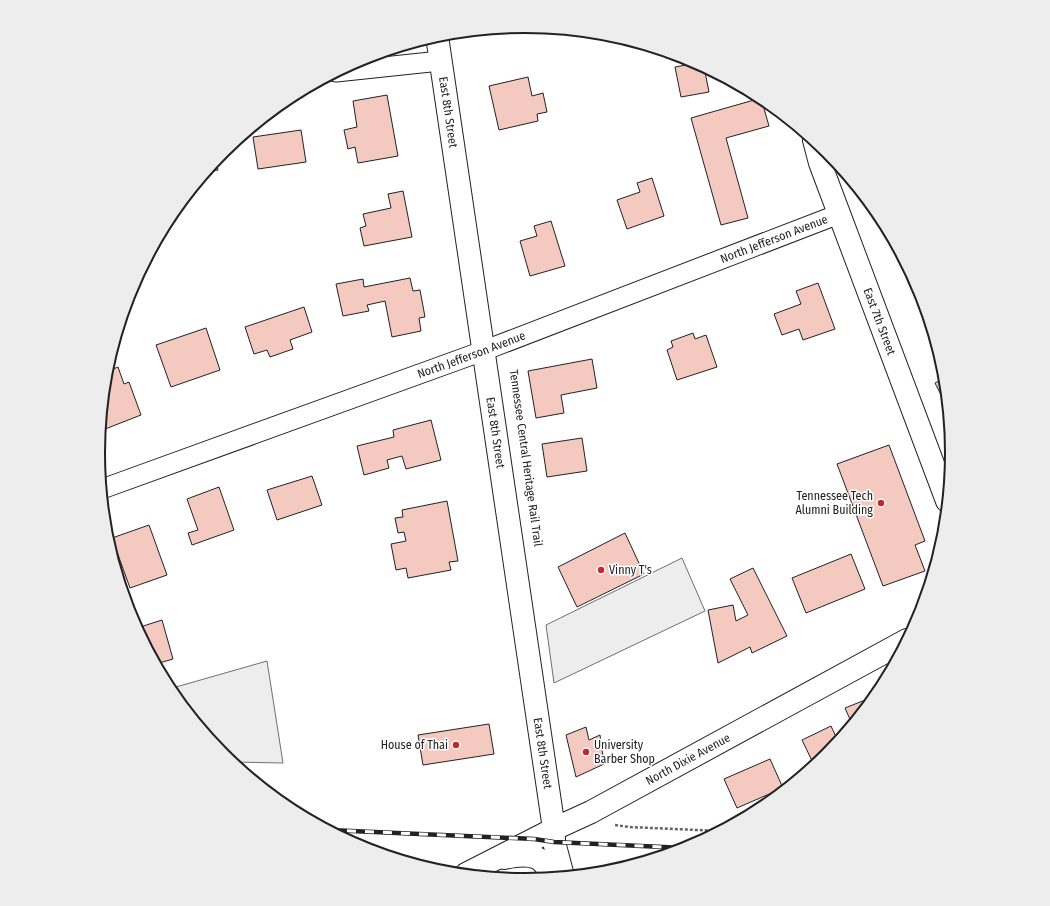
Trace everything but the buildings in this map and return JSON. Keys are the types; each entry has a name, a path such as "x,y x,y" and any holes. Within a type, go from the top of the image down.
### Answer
{"street":[{"name":"East 8th Street","path":"438,42 554,829 554,842 562,871"},
{"path":"352,70 440,61"},
{"name":"East 7th Street","path":"826,160 839,214 943,490"},
{"name":"North Jefferson Avenue","path":"107,487 483,351 839,214"},
{"name":"North Dixie Avenue","path":"475,870 554,829 591,812 899,644"},
{"path":"490,862 512,856 536,858 544,864 550,872"}],"path":[{"path":"591,812 604,823 628,827 710,831"}],"shaded area":[{"path":"682,558 705,611 554,683 546,625"},
{"path":"267,661 283,763 241,762 209,730 177,687"}],"railway":[{"path":"340,830 534,839 554,842 670,847"}],"place":[{"name":"Tennessee Tech Alumni Building","path":"881,503"},
{"name":"Vinny T's","path":"601,570"},
{"name":"House of Thai","path":"456,745"},
{"name":"University Barber Shop","path":"586,752"}]}
